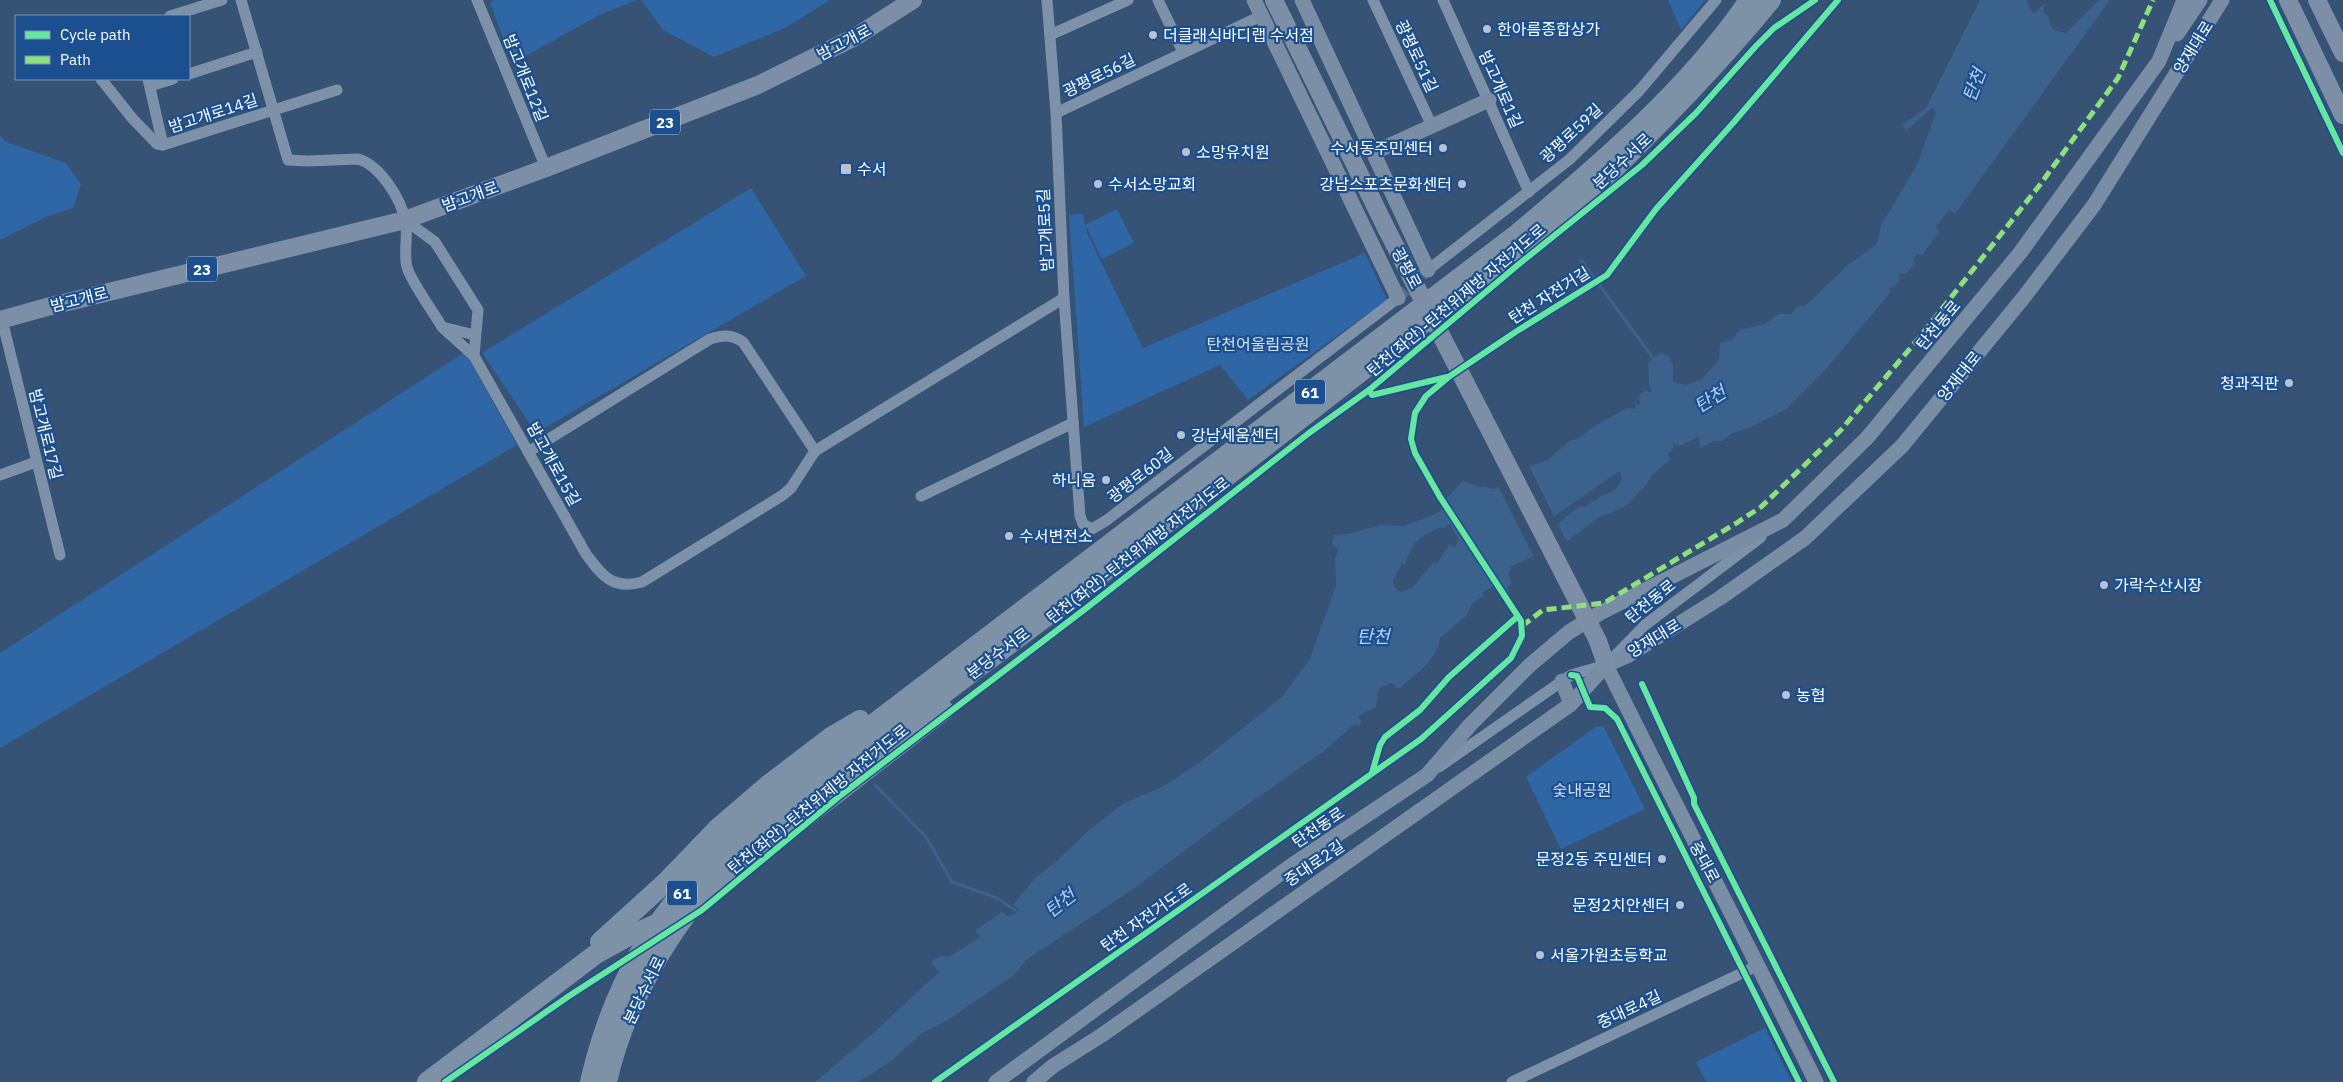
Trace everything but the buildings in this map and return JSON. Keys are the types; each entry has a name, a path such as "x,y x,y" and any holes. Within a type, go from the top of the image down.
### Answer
{"highway":[{"name":"분당수서로","path":"590,1082 602,1041 626,981 646,941 679,896 729,843 767,807 1517,234 1593,170 1671,94 1734,21 1749,0"},
{"name":"분당수서로","path":"608,1082 617,1048 645,979 673,933 725,868 778,820 840,750 1059,607 1584,198 1661,124 1724,57 1771,0"},
{"path":"427,1082 596,954 625,938 673,917 744,865 1006,660 1059,607"},
{"path":"415,1082 454,1055 610,934 666,882 720,827 768,785 840,750"}],"main road":[{"name":"밤고개로","path":"1,320 47,307 406,220 546,168 758,85 855,37 913,0"},
{"name":"광평로","path":"1274,0 1387,230 1598,640"},
{"path":"2288,0 2343,115"},
{"path":"2317,0 2343,53"},
{"name":"중대로","path":"1598,640 1606,665"}],"street":[{"path":"173,15 222,0"},
{"name":"밤고개로14길","path":"241,0 275,110 288,160 358,159 366,161 394,190 406,220"},
{"name":"밤고개로12길","path":"477,0 546,168"},
{"name":"밤고개로5길","path":"1047,0 1056,113 1064,298 1080,516 1083,524 1092,529"},
{"path":"1050,35 1128,0"},
{"path":"1158,0 1183,52"},
{"path":"1254,0 1398,298"},
{"path":"1302,0 1375,152 1428,270"},
{"name":"광평로51길","path":"1373,0 1432,126"},
{"name":"밤고개로1길","path":"1443,0 1529,192"},
{"name":"광평로59길","path":"1428,270 1570,159 1639,91 1716,0"},
{"name":"탄천동로","path":"996,1082 1292,865 1427,776 1570,675 1606,665 1645,625 1783,520 1867,438 2020,253 2159,61 2184,0"},
{"path":"2159,61 2200,0"},
{"name":"양재대로","path":"1606,665 1629,655 1720,598 1805,538 1902,446 2024,297 2094,204 2222,0"},
{"name":"광평로56길","path":"1056,113 1261,16"},
{"path":"190,74 257,52"},
{"name":"밤고개로14길","path":"102,80 132,118 157,144 163,145 337,90"},
{"path":"163,145 149,83 167,80"},
{"path":"1375,152 1488,100"},
{"path":"406,220 407,267 442,327 474,356"},
{"name":"밤고개로15길","path":"406,220 435,242 478,310 474,335 474,356 577,538 596,566 614,583 633,585 642,582 783,495 790,488 815,451"},
{"path":"1376,252 1383,258 1390,260 1400,258 1406,253 1410,244 1407,221"},
{"path":"528,452 710,339 721,336 734,336 744,342 815,451 1064,298"},
{"name":"광평로60길","path":"1092,529 1107,520 1398,298"},
{"name":"밤고개로17길","path":"1,320 60,555"},
{"path":"442,327 474,335"},
{"path":"921,496 1073,423"},
{"path":"0,475 36,462"},
{"path":"1427,776 1470,724 1530,665 1569,632 1600,613 1783,520"},
{"name":"중대로2길","path":"1034,1082 1053,1066 1102,1035 1571,704 1606,665"},
{"name":"중대로","path":"1606,665 1679,814 1759,965 1816,1082"},
{"path":"1562,681 1571,704"},
{"name":"중대로4길","path":"1512,1082 1759,965"}],"green space":[{"path":"494,0 637,0 599,15 513,63 490,3"},
{"path":"641,0 830,0 785,28 714,57 663,30"},
{"path":"1668,0 1705,0 1681,30"},
{"path":"0,136 6,142 66,163 81,184 73,208 48,216 0,240"},
{"path":"751,188 806,276 536,433 482,353"},
{"name":"탄천어울림공원","path":"1117,209 1134,243 1102,259 1086,226 1087,233 1143,348 1365,253 1387,300 1248,400 1220,365 1084,427 1069,215 1083,214 1085,225"},
{"path":"465,352 517,445 0,748 0,653"},
{"name":"숯내공원","path":"1597,726 1604,727 1645,809 1561,849 1526,777"},
{"path":"1765,1028 1792,1082 1706,1082 1696,1062"}],"water":[{"name":"탄천","path":"1980,0 2026,0 2029,8 2035,13 2045,3 2043,12 2049,17 2050,24 2054,30 2066,33 2099,0 2110,0 1955,214 1949,210 1936,226 1939,232 1922,255 1917,254 1913,259 1915,264 1905,274 1899,273 1900,279 1895,287 1889,288 1890,293 1825,370 1785,410 1751,427 1731,434 1722,441 1714,441 1700,448 1699,437 1679,446 1674,443 1672,451 1667,454 1671,459 1652,475 1646,485 1628,504 1614,512 1599,517 1568,541 1512,566 1509,572 1511,584 1507,589 1510,593 1508,596 1500,582 1482,593 1484,596 1473,603 1466,616 1440,638 1435,653 1418,673 1399,689 1392,683 1379,688 1376,707 1358,716 1361,721 1360,725 1355,724 1324,751 1227,819 1132,890 1026,960 1014,975 948,1020 922,1033 891,1061 858,1082 815,1082 872,1034 939,972 931,963 935,959 941,956 949,957 980,937 975,931 1002,912 1008,916 1016,914 1019,909 1013,905 1036,877 1058,860 1088,831 1124,803 1162,787 1196,765 1282,697 1310,659 1336,585 1335,559 1338,549 1332,544 1334,535 1347,534 1381,525 1405,526 1440,512 1447,498 1463,481 1479,487 1486,486 1494,489 1530,466 1548,460 1569,441 1577,439 1593,427 1627,408 1635,409 1635,405 1640,404 1639,395 1644,391 1652,392 1649,383 1648,363 1660,353 1671,360 1673,382 1685,385 1701,380 1719,360 1720,343 1732,339 1740,330 1765,324 1778,314 1791,314 1798,306 1805,306 1849,264 1877,244 1881,225 1918,163 1936,112 1933,107 1907,130 1902,125 1926,108","holes":["1618,472 1621,473 1621,481 1614,491 1602,495 1585,507 1578,507 1556,525 1552,518","1450,524 1458,539 1455,547 1449,545 1437,564 1434,562 1412,588 1400,592 1394,587 1393,580 1402,564 1405,565 1414,545 1427,534 1441,527 1443,529"]}],"pier":[{"path":"1528,464 1568,544 1535,559 1497,484"}],"waterway":[{"path":"1581,260 1653,358"},
{"path":"875,785 926,837 952,882 997,898 1018,912"}],"tunnel":[{"path":"1398,298 1428,270"}],"marked path":[{"path":"1522,626 1543,610 1604,603 1735,524 1761,507 1840,431 1919,338 2039,186 2118,78 2153,0"}],"cycle path":[{"name":"탄천(좌안)-탄천위제방 자전거도로","path":"445,1082 569,996 702,910 841,795 1089,606 1309,433 1369,390 1519,264 1642,165 1696,113 1774,28 1815,0"},
{"name":"탄천 자전거길","path":"935,1082 1421,739 1511,658 1522,636 1521,621 1440,497 1415,453 1411,439 1415,413 1426,396 1450,376 1517,331 1607,275 1656,209 1734,122 1838,0"},
{"path":"2270,0 2343,153"},
{"path":"1369,390 1372,395 1447,377"},
{"path":"1372,773 1380,745 1385,737 1420,710 1449,677 1517,617"},
{"path":"1571,675 1577,676 1590,707 1605,708 1617,719 1799,1082"},
{"path":"1642,684 1694,798 1694,804 1834,1082"}],"place":[{"name":"한아름종합상가","path":"1487,29"},
{"name":"더클래식바디랩 수서점","path":"1153,35"},
{"name":"수서동주민센터","path":"1443,148"},
{"name":"소망유치원","path":"1186,152"},
{"name":"수서","path":"846,169"},
{"name":"수서소망교회","path":"1098,184"},
{"name":"강남스포츠문화센터","path":"1462,184"},
{"name":"청과직판","path":"2289,383"},
{"name":"강남세움센터","path":"1181,435"},
{"name":"하니움","path":"1106,480"},
{"name":"수서변전소","path":"1009,536"},
{"name":"가락수산시장","path":"2104,585"},
{"name":"농협","path":"1786,695"},
{"name":"문정2동 주민센터","path":"1662,859"},
{"name":"문정2치안센터","path":"1680,905"},
{"name":"서울가원초등학교","path":"1540,955"}]}
